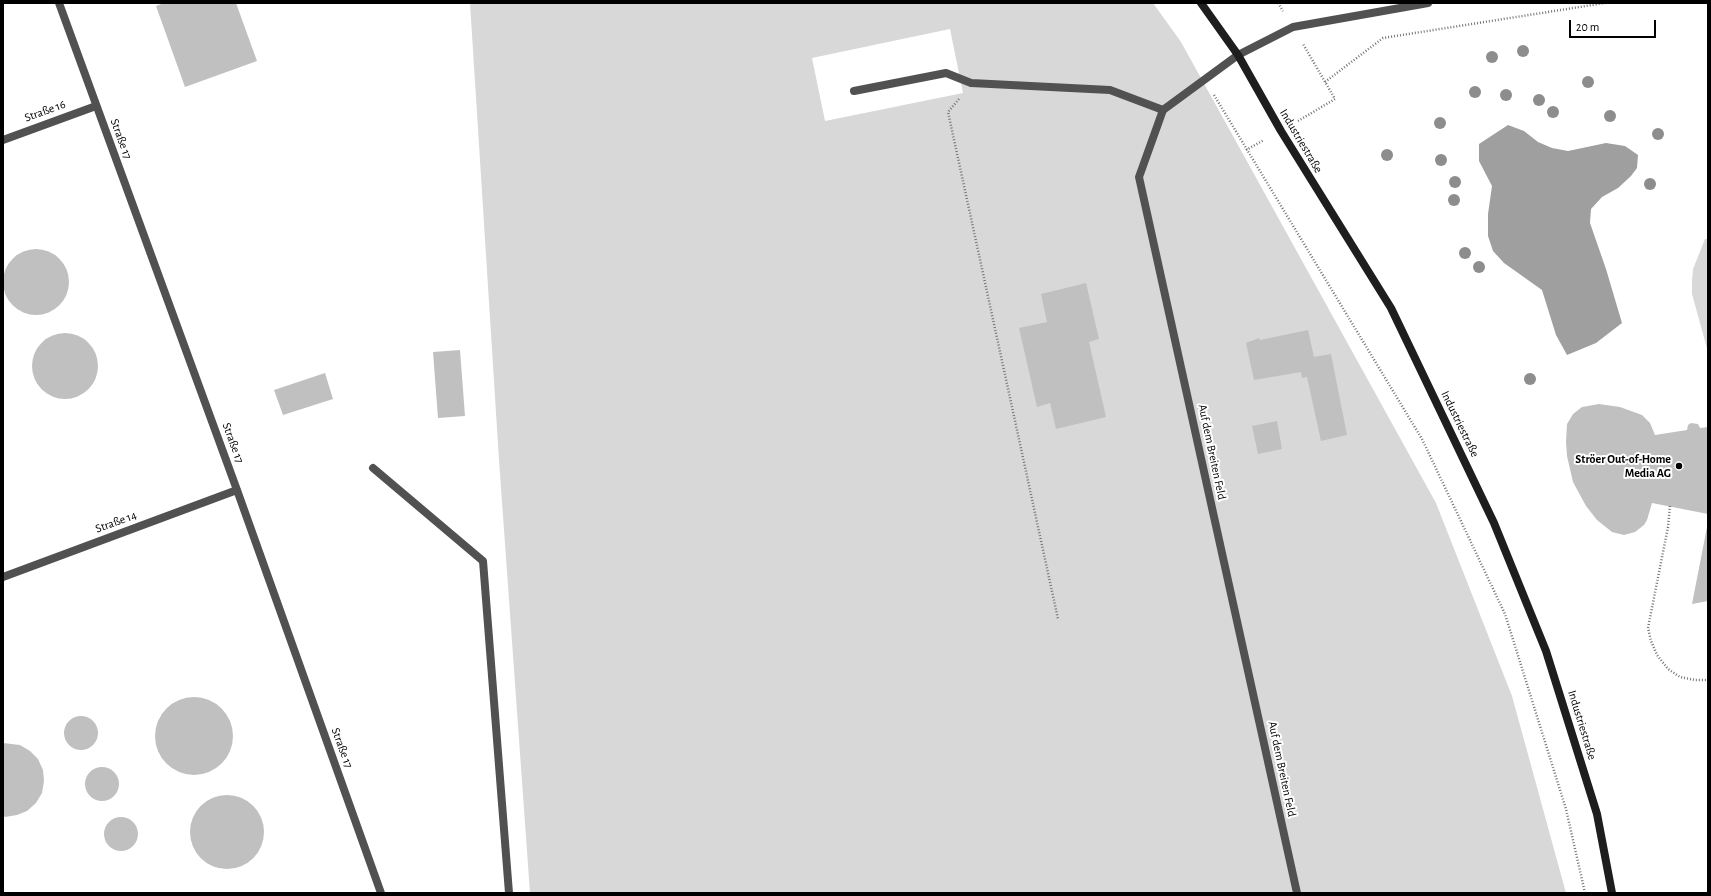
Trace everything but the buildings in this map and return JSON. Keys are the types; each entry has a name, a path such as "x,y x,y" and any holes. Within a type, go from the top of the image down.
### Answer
{"main road":[{"name":"Industriestraße","path":"1201,3 1238,55 1281,132 1391,308 1494,523 1546,652 1597,814 1612,893"}],"street":[{"name":"Straße 17","path":"60,3 96,106 237,490 381,893"},
{"path":"854,91 946,73 971,83 1110,90 1163,110 1238,55 1293,27 1428,3"},
{"name":"Straße 16","path":"3,140 96,106"},
{"name":"Auf dem Breiten Feld","path":"1163,110 1139,177 1297,893"},
{"path":"373,468 483,561 509,893"},
{"name":"Straße 14","path":"3,577 237,490"}],"path":[{"path":"1246,150 1281,132 1335,99 1278,3"},
{"path":"1325,82 1383,38 1605,3"},
{"path":"1205,79 1246,150 1422,439 1504,614 1566,809 1585,893"},
{"path":"971,83 948,112 1058,619"},
{"path":"1670,506 1668,527 1648,628 1651,641 1657,655 1668,669 1680,677 1695,680 1708,680"}],"shaded area":[{"path":"470,3 1153,3 1181,42 1436,503 1512,696 1566,893 530,893 499,460","holes":["950,29 963,93 825,121 812,58"]},
{"path":"1508,125 1524,131 1538,142 1552,148 1568,151 1606,143 1625,146 1638,155 1637,168 1631,176 1618,188 1602,197 1591,209 1590,223 1606,269 1622,323 1596,343 1567,355 1556,335 1542,290 1504,263 1493,251 1488,236 1488,214 1492,186 1479,161 1479,144"},
{"path":"1705,239 1708,239 1708,352 1692,294 1693,269"}],"place":[{"name":"Ströer Out-of-Home Media AG","path":"1679,466"}]}
